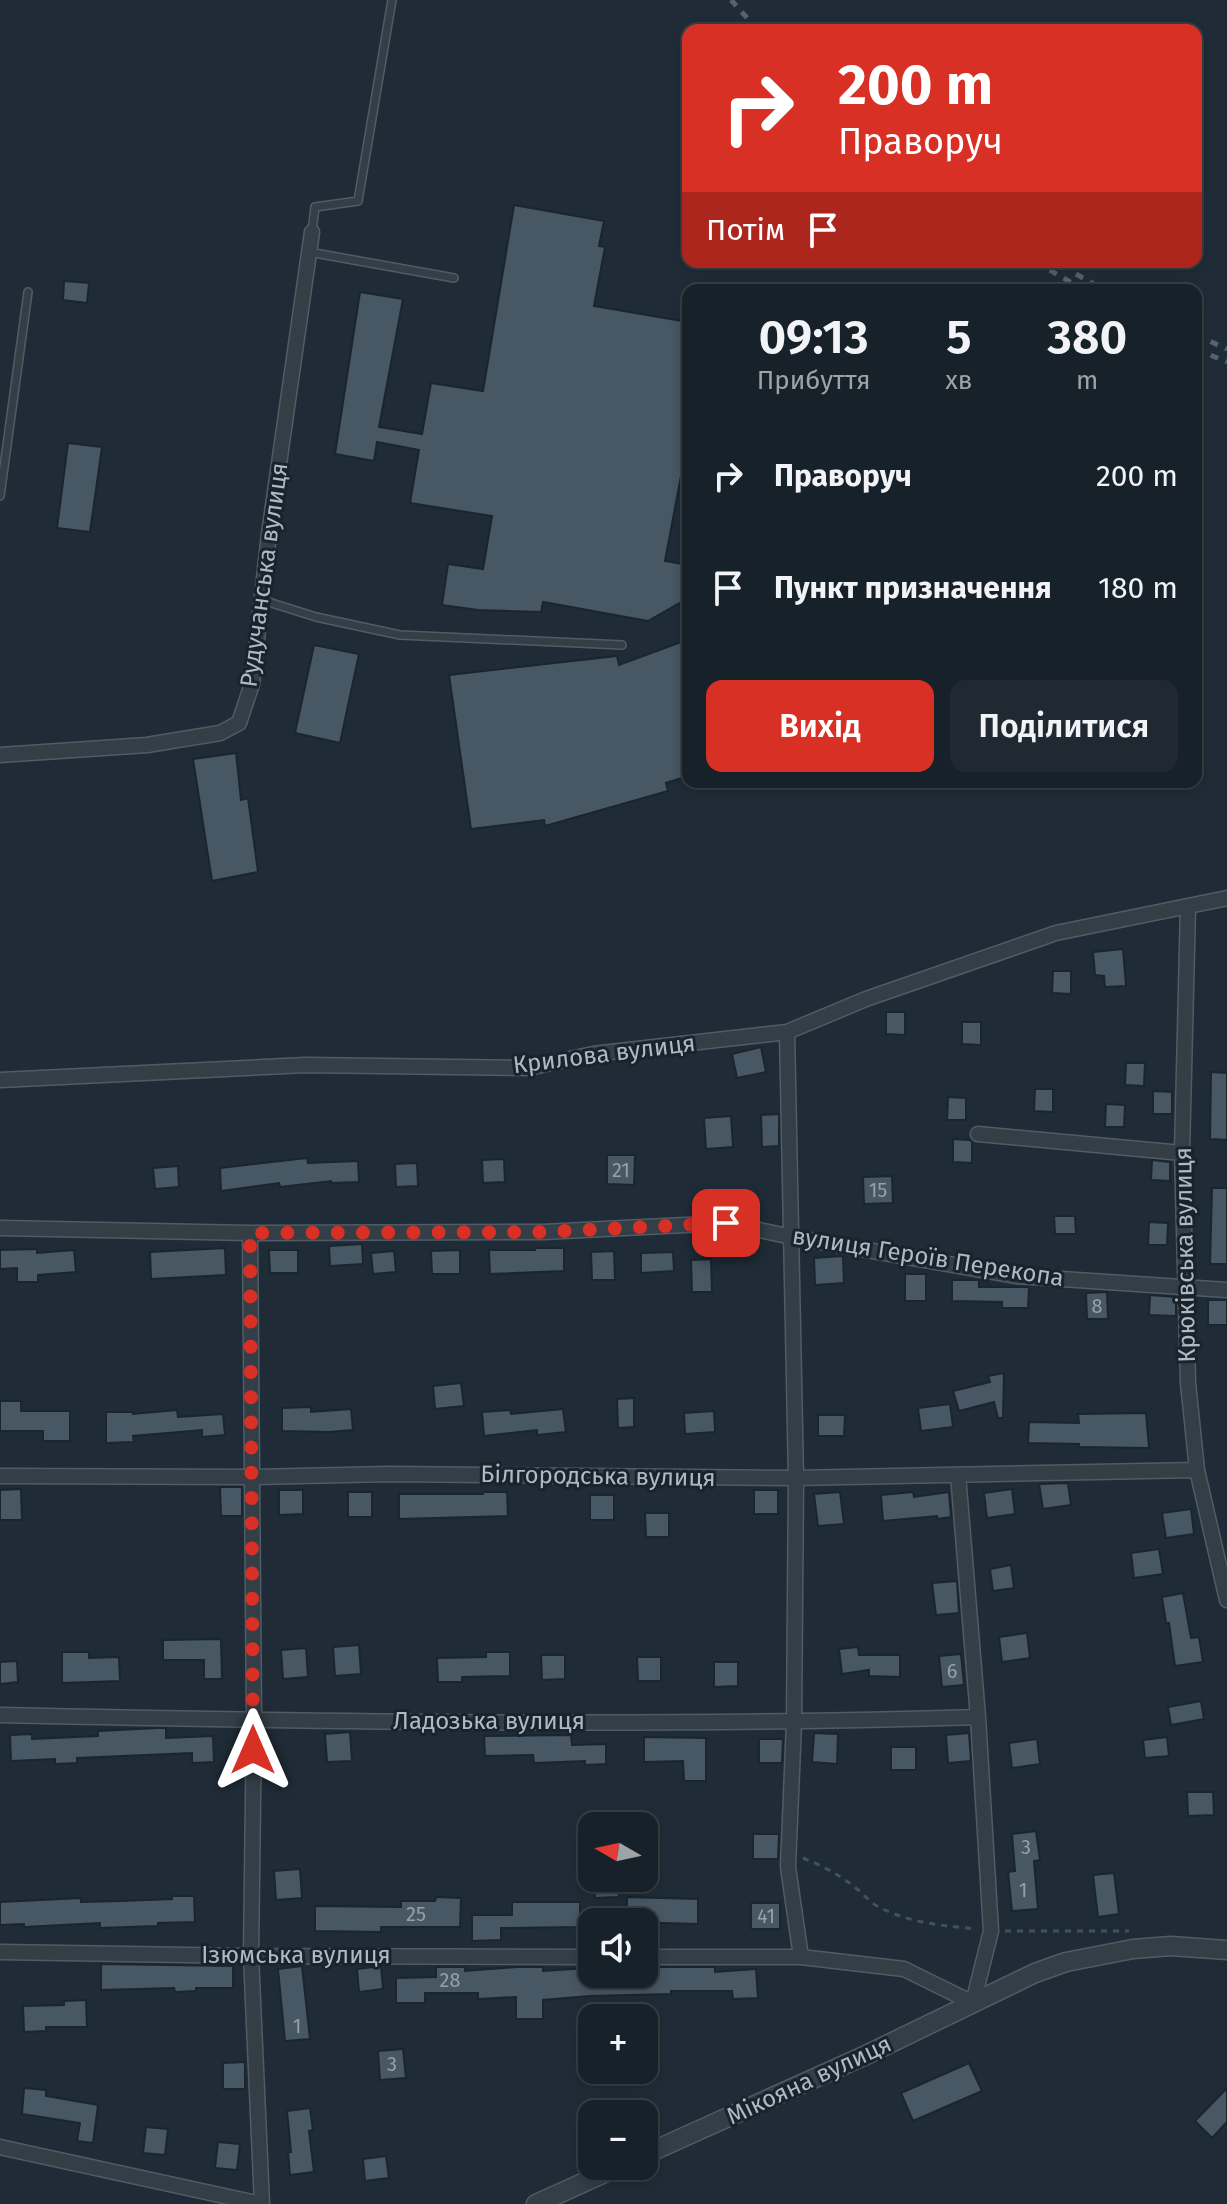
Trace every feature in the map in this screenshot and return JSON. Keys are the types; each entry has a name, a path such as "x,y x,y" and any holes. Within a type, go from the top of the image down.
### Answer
{"street":[{"name":"Рудучанська вулиця","path":"0,755 147,745 220,733 239,723 252,684 269,534 312,232"},
{"name":"Крилова вулиця","path":"0,1080 305,1065 528,1068 593,1054 787,1032 866,999 1056,933 1227,898"},
{"name":"Крюківська вулиця","path":"1188,907 1182,1153 1188,1383 1197,1470 1227,1600"},
{"path":"787,1032 796,1478 794,1723 788,1867 801,1957"},
{"path":"978,1134 1182,1153"},
{"name":"вулиця Героїв Перекопа","path":"0,1228 250,1233 543,1232 726,1223 1017,1276 1227,1290"},
{"path":"0,2147 262,2204 251,1956 254,1720 250,1233"},
{"name":"Білгородська вулиця","path":"0,1476 390,1474 796,1478 1197,1470"},
{"path":"958,1475 978,1717 991,1931 973,2003"},
{"name":"Ладозька вулиця","path":"0,1715 254,1720 794,1723 978,1717"},
{"path":"973,2003 1035,1973 1098,1954 1171,1946 1227,1950"},
{"name":"Ізюмська вулиця","path":"0,1952 578,1957"},
{"path":"658,1957 801,1957 904,1969 973,2003"},
{"name":"Мікояна вулиця","path":"658,2149 973,2003"},
{"path":"536,2204 589,2180"}],"lane":[{"path":"312,232 315,207 358,201 392,0"},
{"path":"309,252 454,278"},
{"path":"0,496 28,292"},
{"path":"262,600 316,617 400,635 622,645"}],"building":[{"path":"514,205 604,221 599,246 605,247 594,306 682,321 682,471 665,561 682,564 682,602 648,621 543,602 541,612 478,610 442,605 448,564 483,569 492,516 410,503 419,450 377,442 374,461 335,454 360,292 403,299 379,427 422,434 431,383 483,391"},
{"path":"64,281 89,283 87,303 63,300"},
{"path":"68,443 102,447 90,532 57,528"},
{"path":"682,643 682,778 666,783 668,791 545,826 544,820 471,829 449,675 617,656 619,665"},
{"path":"314,645 359,654 340,743 295,733"},
{"path":"236,753 241,800 248,798 258,872 212,881 193,759"},
{"path":"1123,949 1126,986 1105,987 1104,976 1095,975 1093,952"},
{"path":"1053,971 1071,971 1071,994 1052,993"},
{"path":"886,1012 905,1012 905,1035 886,1034"},
{"path":"962,1022 981,1022 981,1045 962,1044"},
{"path":"761,1047 766,1072 737,1078 732,1054"},
{"path":"1126,1063 1145,1063 1144,1086 1125,1085"},
{"path":"1211,1072 1227,1073 1227,1140 1210,1139"},
{"path":"1035,1089 1053,1089 1053,1112 1034,1111"},
{"path":"1153,1091 1172,1092 1172,1114 1153,1114"},
{"path":"948,1097 966,1098 966,1120 947,1120"},
{"path":"1106,1104 1125,1105 1124,1127 1105,1127"},
{"path":"779,1114 779,1146 762,1147 761,1115"},
{"path":"731,1116 733,1147 706,1149 704,1118"},
{"path":"953,1139 972,1142 972,1163 953,1162"},
{"path":"607,1155 635,1155 634,1185 607,1184"},
{"path":"307,1158 308,1163 358,1161 359,1182 331,1181 280,1187 279,1183 221,1191 220,1168"},
{"path":"504,1159 505,1182 483,1183 482,1160"},
{"path":"1152,1160 1170,1162 1170,1181 1151,1180"},
{"path":"417,1163 418,1186 396,1187 395,1164"},
{"path":"178,1166 179,1187 155,1189 153,1168"},
{"path":"892,1176 893,1203 864,1204 863,1177"},
{"path":"1212,1188 1227,1188 1227,1264 1210,1264"},
{"path":"1054,1216 1075,1216 1076,1234 1055,1234"},
{"path":"1149,1222 1168,1223 1167,1245 1148,1245"},
{"path":"362,1244 363,1264 330,1266 329,1246"},
{"path":"225,1248 226,1275 151,1279 150,1252"},
{"path":"564,1248 564,1271 490,1274 489,1250"},
{"path":"37,1249 37,1253 74,1250 76,1272 38,1275 38,1282 17,1282 17,1268 0,1269 0,1250"},
{"path":"269,1250 298,1250 298,1273 270,1273"},
{"path":"460,1250 460,1274 432,1274 431,1251"},
{"path":"394,1251 396,1272 373,1274 371,1253"},
{"path":"614,1251 615,1280 592,1280 591,1252"},
{"path":"673,1252 674,1271 641,1273 641,1253"},
{"path":"843,1256 844,1283 815,1285 814,1258"},
{"path":"711,1259 712,1292 692,1292 691,1260"},
{"path":"905,1274 926,1274 926,1301 905,1301"},
{"path":"952,1280 979,1280 979,1287 1029,1287 1028,1308 1002,1308 1002,1302 952,1301"},
{"path":"1107,1292 1108,1319 1087,1319 1086,1293"},
{"path":"1150,1295 1176,1297 1176,1316 1149,1315"},
{"path":"1208,1300 1227,1300 1227,1325 1208,1325"},
{"path":"1004,1373 1003,1418 998,1418 994,1402 959,1411 953,1391 990,1382 988,1376"},
{"path":"461,1383 464,1406 435,1409 433,1386"},
{"path":"634,1398 634,1427 618,1428 617,1399"},
{"path":"0,1401 21,1401 21,1411 70,1411 70,1441 43,1441 43,1431 0,1431"},
{"path":"950,1404 953,1427 921,1431 918,1408"},
{"path":"311,1407 311,1412 351,1409 353,1430 282,1431 282,1408"},
{"path":"563,1409 566,1432 537,1435 537,1430 484,1436 482,1412 510,1410 511,1414"},
{"path":"177,1410 178,1417 223,1414 225,1435 202,1437 202,1430 133,1436 134,1442 106,1443 106,1412 133,1414"},
{"path":"714,1411 715,1432 685,1434 684,1413"},
{"path":"1146,1413 1149,1448 1028,1443 1029,1422 1079,1423 1078,1414"},
{"path":"818,1415 845,1415 844,1436 818,1436"},
{"path":"1068,1483 1071,1505 1043,1509 1039,1484"},
{"path":"220,1487 242,1487 242,1516 221,1516"},
{"path":"21,1489 22,1520 0,1520 0,1490"},
{"path":"1012,1489 1015,1514 987,1518 984,1493"},
{"path":"279,1490 303,1490 303,1514 279,1515"},
{"path":"754,1490 778,1490 778,1514 754,1514"},
{"path":"348,1492 372,1492 372,1517 348,1517"},
{"path":"507,1492 508,1516 399,1519 399,1494"},
{"path":"840,1492 844,1524 818,1526 814,1494"},
{"path":"913,1492 914,1497 949,1492 951,1517 883,1521 881,1495"},
{"path":"590,1495 614,1495 614,1520 590,1520"},
{"path":"1191,1509 1194,1534 1166,1538 1162,1513"},
{"path":"645,1513 669,1513 669,1537 646,1537"},
{"path":"1159,1549 1163,1574 1134,1578 1131,1553"},
{"path":"1011,1565 1014,1588 993,1591 990,1569"},
{"path":"957,1581 959,1613 936,1615 932,1583"},
{"path":"1183,1593 1191,1638 1199,1637 1203,1662 1175,1666 1162,1597"},
{"path":"1027,1633 1030,1658 1002,1662 999,1637"},
{"path":"221,1639 222,1679 204,1679 204,1660 163,1660 163,1640"},
{"path":"359,1645 361,1674 335,1676 333,1647"},
{"path":"858,1647 859,1655 900,1655 900,1677 869,1676 869,1670 842,1674 839,1649"},
{"path":"306,1648 308,1677 283,1679 281,1650"},
{"path":"62,1652 89,1652 89,1658 119,1657 120,1681 62,1683"},
{"path":"486,1652 510,1652 510,1676 462,1677 462,1682 438,1682 437,1658 486,1657"},
{"path":"961,1654 964,1685 942,1687 939,1656"},
{"path":"541,1655 565,1655 565,1679 542,1680"},
{"path":"637,1657 661,1657 661,1681 638,1681"},
{"path":"17,1661 18,1682 0,1684 0,1662"},
{"path":"714,1662 738,1662 738,1686 714,1687"},
{"path":"1201,1701 1204,1719 1171,1725 1168,1707"},
{"path":"166,1728 166,1738 213,1736 214,1762 192,1763 192,1753 77,1758 77,1763 55,1764 55,1759 11,1761 10,1735 32,1734 32,1739 98,1736 98,1731"},
{"path":"350,1732 352,1761 327,1762 325,1734"},
{"path":"814,1733 838,1734 837,1764 812,1762"},
{"path":"969,1733 971,1761 948,1763 946,1735"},
{"path":"571,1735 572,1745 606,1744 606,1764 585,1765 585,1761 534,1763 533,1755 485,1756 484,1736"},
{"path":"644,1737 706,1738 706,1781 684,1781 683,1761 644,1762"},
{"path":"1167,1737 1169,1756 1145,1758 1143,1740"},
{"path":"759,1739 783,1739 782,1763 759,1763"},
{"path":"1037,1739 1040,1764 1012,1768 1009,1743"},
{"path":"891,1747 916,1747 916,1770 891,1770"},
{"path":"1187,1792 1213,1792 1214,1815 1188,1816"},
{"path":"1036,1831 1040,1860 1034,1861 1038,1909 1012,1911 1008,1872 1015,1871 1012,1834"},
{"path":"753,1834 779,1834 778,1859 753,1859"},
{"path":"300,1869 302,1898 276,1900 274,1871"},
{"path":"1114,1873 1119,1914 1098,1917 1093,1875"},
{"path":"595,1892 619,1892 619,1897 595,1898"},
{"path":"172,1896 194,1896 195,1922 100,1928 100,1923 24,1927 24,1924 0,1925 0,1902 81,1898 81,1902 121,1901 172,1899"},
{"path":"436,1897 461,1898 460,1927 381,1927 381,1932 315,1931 315,1906 401,1907 401,1901 435,1901"},
{"path":"627,1897 698,1899 698,1924 658,1923 658,1908 627,1908"},
{"path":"512,1902 580,1902 578,1927 501,1928 501,1940 472,1941 472,1915 512,1915"},
{"path":"751,1903 780,1903 780,1929 751,1929"},
{"path":"101,1964 233,1966 233,1988 196,1988 196,1991 175,1992 174,1988 101,1990"},
{"path":"302,1966 310,2039 285,2041 278,1969"},
{"path":"381,1966 383,1989 359,1992 357,1969"},
{"path":"436,1967 465,1967 465,1971 516,1967 543,1967 543,1971 578,1969 578,1988 658,1988 658,1967 715,1967 715,1972 756,1969 758,1998 733,1999 732,1991 671,1991 671,1994 543,2000 543,2019 516,2019 516,1997 478,1999 478,1993 425,1993 425,2003 396,2003 396,1978 436,1977"},
{"path":"86,2000 87,2027 46,2027 46,2031 24,2032 23,2006 64,2005 64,2001"},
{"path":"403,2049 406,2078 380,2080 378,2051"},
{"path":"245,2062 245,2089 223,2089 223,2063"},
{"path":"969,2063 982,2091 913,2121 901,2093"},
{"path":"24,2088 46,2090 46,2096 98,2105 93,2143 77,2141 80,2123 22,2114"},
{"path":"1227,2088 1227,2122 1212,2138 1195,2121"},
{"path":"310,2108 313,2130 309,2131 314,2172 290,2175 287,2111"},
{"path":"146,2127 168,2129 165,2155 143,2153"},
{"path":"218,2142 240,2144 237,2170 215,2168"},
{"path":"386,2156 389,2178 365,2181 363,2159"}],"railway":[{"path":"731,0 753,24"},
{"path":"1046,268 1074,284"},
{"path":"1076,274 1094,284"},
{"path":"1202,338 1227,349"},
{"path":"1202,352 1227,362"}],"route":[{"path":"253,1750 250,1233 543,1232 726,1223"}]}
